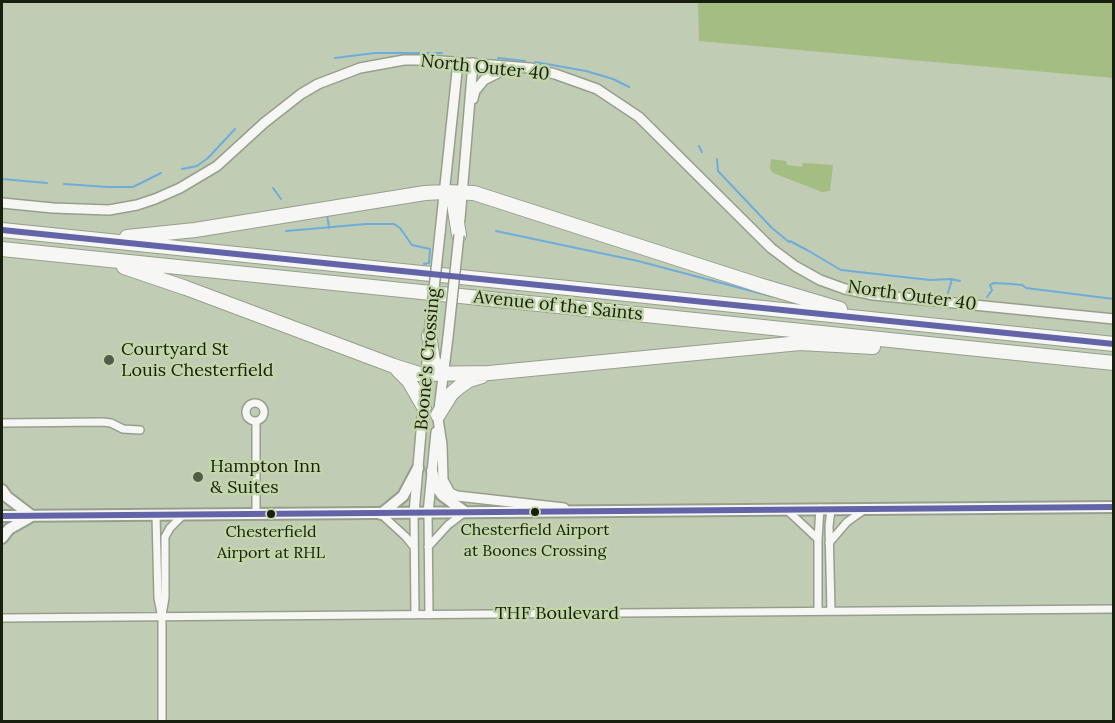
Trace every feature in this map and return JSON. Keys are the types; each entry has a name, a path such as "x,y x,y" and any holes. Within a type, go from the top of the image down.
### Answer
{"highway":[{"path":"444,192 454,204 459,235"},
{"path":"97,240 195,230 425,193 474,193 759,285 873,319"},
{"name":"Avenue of the Saints","path":"2,230 1113,344"},
{"name":"Avenue of the Saints","path":"2,249 1113,363"},
{"path":"105,260 394,366 426,374 489,373 800,343 869,347 930,344"},
{"path":"429,335 433,361 444,374"},
{"path":"394,366 409,381 424,407"},
{"path":"438,417 451,394 459,387 469,380 489,373"}],"main road":[{"path":"381,513 403,496 418,468"},
{"path":"432,471 436,486 442,495 465,512"},
{"path":"2,490 7,497 32,516"},
{"path":"2,516 1113,507"},
{"path":"2,538 9,530 32,516"}],"street":[{"name":"North Outer 40","path":"2,203 88,210 109,210 137,205 197,179 217,166 264,123 301,94 339,75 404,60 511,67 555,74 597,89 616,101 655,132 771,248 795,266 820,279 845,289 874,295 1113,319"},
{"name":"Boone's Crossing","path":"414,513 429,335 458,62"},
{"name":"Boone's Crossing","path":"428,513 459,235 472,63"},
{"path":"470,110 475,91 484,80 511,67"},
{"path":"438,417 443,480 450,493 457,496 591,511"},
{"path":"256,421 256,514"},
{"path":"2,423 103,422 123,429 140,430"},
{"path":"818,611 818,539 824,509"},
{"path":"824,509 829,543 831,611"},
{"path":"829,543 847,522 866,509"},
{"path":"787,510 818,539"},
{"path":"428,547 448,525 465,512"},
{"path":"381,513 414,547"},
{"path":"414,513 415,615"},
{"path":"428,513 429,615"},
{"path":"156,515 158,598 162,615"},
{"path":"162,722 165,537 170,528 183,515"},
{"name":"THF Boulevard","path":"2,618 1113,609"}],"green space":[{"path":"698,2 1113,2 1113,78 699,41"},
{"path":"771,159 786,161 787,165 802,167 803,163 833,165 830,191 822,192 773,173 770,169"}],"waterway":[{"path":"335,58 375,53 442,53"},
{"path":"498,58 525,61"},
{"path":"535,62 586,71 613,79 629,87"},
{"path":"182,169 197,166 208,158 235,129"},
{"path":"699,146 702,152"},
{"path":"717,159 718,171 772,228 789,242 841,270 960,281"},
{"path":"64,184 133,187 161,173"},
{"path":"2,179 47,183"},
{"path":"273,188 281,199"},
{"path":"327,214 329,228"},
{"path":"286,231 366,224 394,224 400,228 412,245 430,249 429,263 424,264"},
{"path":"496,231 638,261 774,297"},
{"path":"948,293 952,279"},
{"path":"987,297 992,290 990,285 994,283 1114,299"}],"transit line":[{"path":"2,230 1114,344"},
{"path":"2,516 1114,507"}],"place":[{"name":"Courtyard St Louis Chesterfield","path":"109,360"},
{"name":"Hampton Inn & Suites","path":"198,477"},
{"name":"Chesterfield Airport at Boones Crossing","path":"535,512"},
{"name":"Chesterfield Airport at RHL","path":"271,514"}]}
